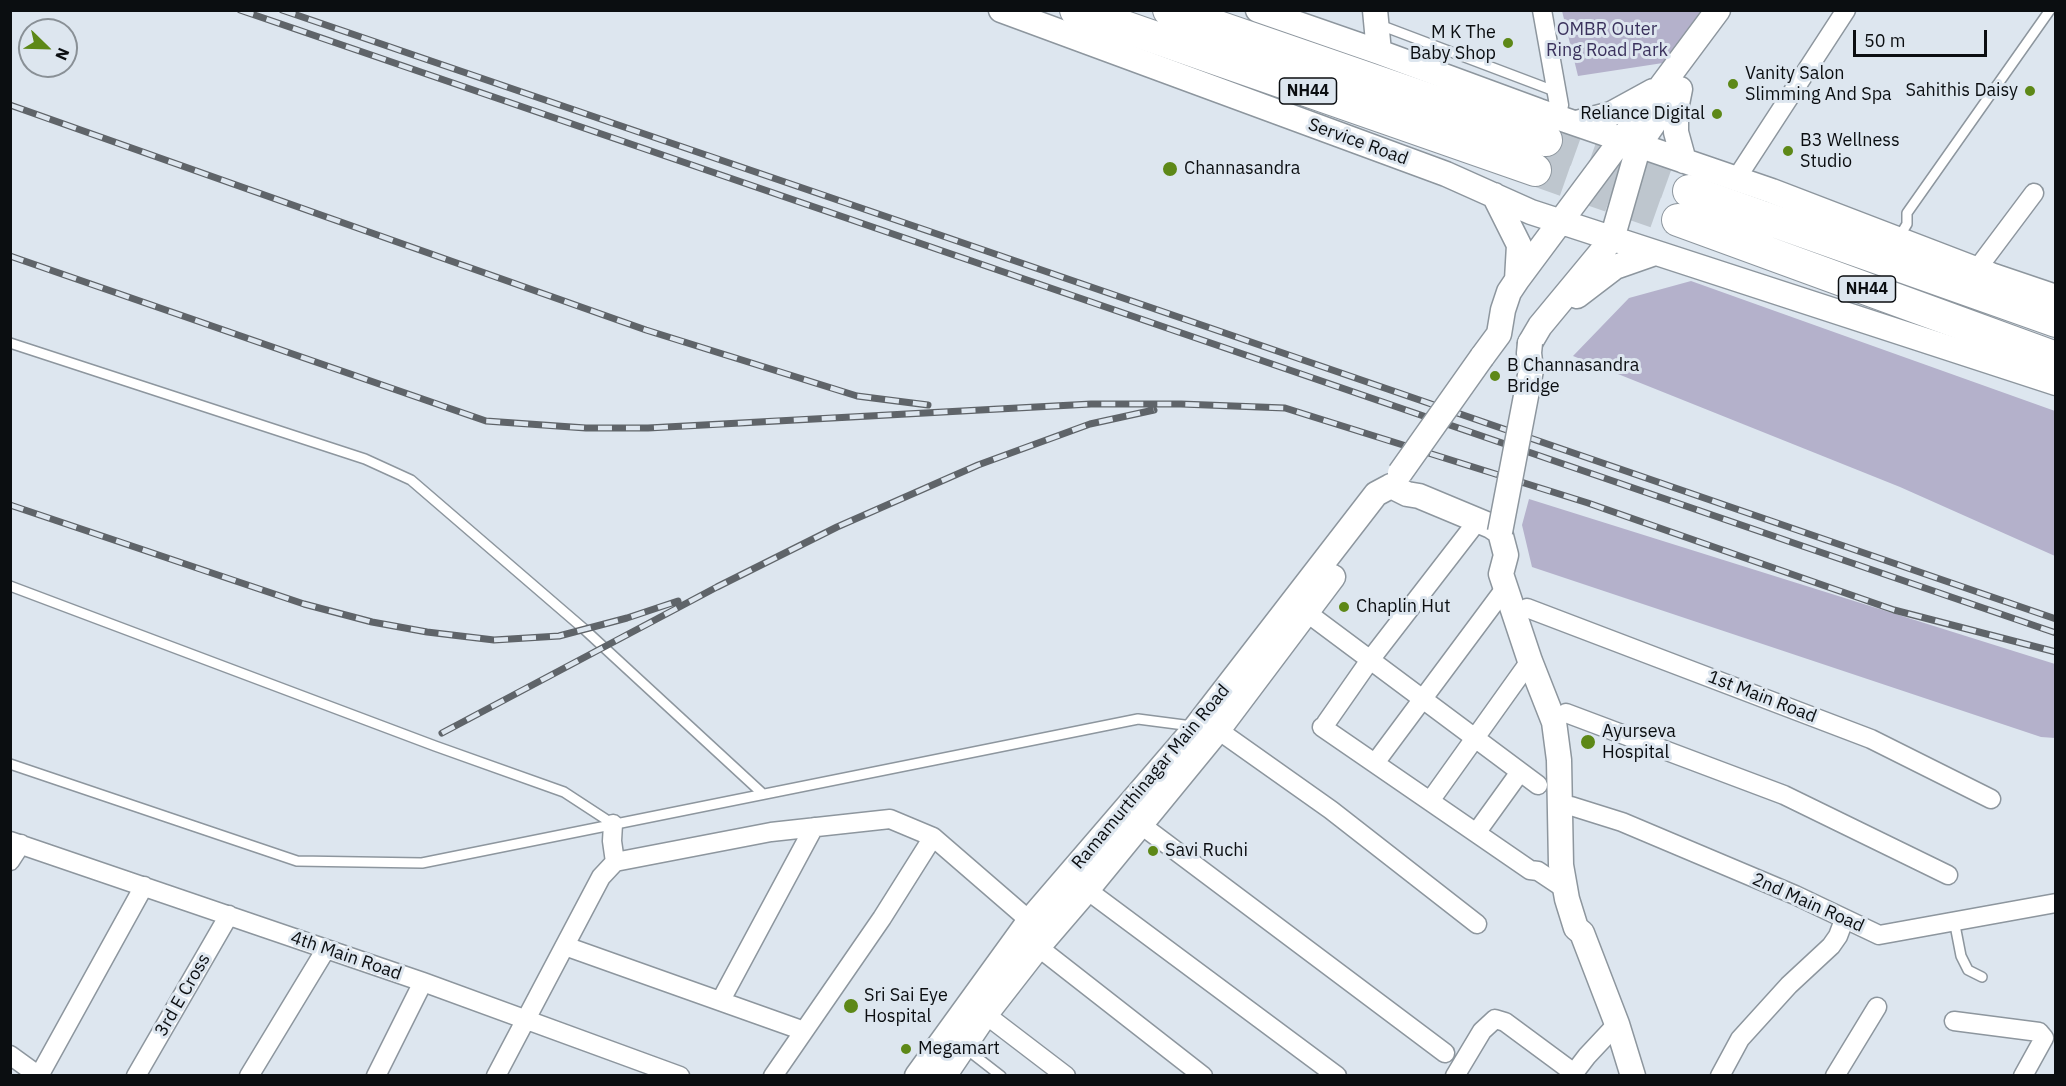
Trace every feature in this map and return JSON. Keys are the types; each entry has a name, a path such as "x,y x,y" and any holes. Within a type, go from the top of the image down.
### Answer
{"highway":[{"name":"NH44","path":"1076,10 1535,170"},
{"name":"NH44","path":"1170,10 1558,117"},
{"name":"NH44","path":"1689,191 2055,321"},
{"name":"NH44","path":"1678,220 2055,358"}],"main road":[{"name":"Service Road","path":"1001,10 1446,174 1531,212 2055,383"},
{"path":"1257,10 1736,179 2055,297"},
{"path":"1684,161 1676,132 1676,109 1672,84 1718,10"},
{"path":"1558,117 1611,114 1672,84 1731,17 1732,10"},
{"path":"1376,17 1379,52"},
{"name":"Ramamurthinagar Main Road","path":"944,1076 964,1047 977,1009 1030,920 1132,818 1306,612 1386,505 1499,334 1509,292 1517,280 1561,222 1630,142 1672,84"},
{"path":"1630,142 1612,239 1535,334 1529,353 1531,370 1502,543 1501,574 1530,661 1554,722 1559,760 1561,865 1565,889 1576,928 1582,933 1617,1024 1633,1076"},
{"path":"1494,195 1519,245 1517,280"},
{"path":"1535,334 1615,267 1655,253"},
{"path":"1399,484 1415,504 1502,543"},
{"path":"1399,484 1419,496 1491,526 1512,560 1566,714 1571,756 1573,867 1586,922 1582,933"},
{"name":"Ramamurthinagar Main Road","path":"1207,728 1376,494 1399,484"},
{"name":"Ramamurthinagar Main Road","path":"917,1076 977,1009 1043,942 1088,890 1132,818"}],"street":[{"path":"1542,10 1558,117"},
{"path":"1736,179 1846,10"},
{"path":"1977,269 2034,193"},
{"path":"1472,528 1370,660 1324,725 1530,870 1538,871 1565,889"},
{"path":"1375,763 1506,587"},
{"name":"1st Main Road","path":"1527,608 1871,739 1991,799"},
{"path":"1306,612 1538,784"},
{"path":"1430,801 1530,661"},
{"path":"1566,714 1784,795 1948,875"},
{"path":"1207,728 1331,810 1477,924"},
{"path":"1476,833 1520,772"},
{"name":"2nd Main Road","path":"1571,806 1622,822 1795,895 1844,920 1879,934 2055,903"},
{"path":"1132,818 1445,1053"},
{"path":"496,1076 601,877 615,862 771,832 890,819 933,837 1030,920 1043,942 1203,1076"},
{"path":"613,824 612,841 615,862"},
{"path":"721,1000 814,827"},
{"path":"773,1076 882,918 933,837"},
{"path":"10,861 16,842"},
{"name":"4th Main Road","path":"16,842 526,1018 680,1076"},
{"path":"10,1055 39,1076 144,886"},
{"path":"1088,890 1336,1076"},
{"name":"3rd E Cross","path":"136,1076 229,915"},
{"path":"1720,1076 1740,1039 1789,985 1831,946 1844,920"},
{"path":"565,946 804,1030"},
{"path":"249,1076 326,949"},
{"path":"376,1076 423,982"},
{"path":"1835,1076 1877,1007"},
{"path":"977,1009 1066,1076"},
{"path":"1455,1076 1482,1031 1495,1019 1505,1022 1573,1074 1617,1024"},
{"path":"1954,1021 2039,1032 2044,1038 2023,1076"}],"lane":[{"path":"1897,239 1907,224 1908,213 2050,10"},
{"path":"1376,17 1558,117"},
{"path":"10,343 365,459 411,480 584,629 763,794"},
{"path":"10,586 435,746 564,792 613,824"},
{"path":"10,764 297,861 422,862 1138,719 1207,728"},
{"path":"1954,920 1961,956 1968,970 1982,977"},
{"path":"964,1047 1001,1076"}],"green space":[{"name":"OMBR Outer Ring Road Park","path":"1562,11 1713,11 1676,61 1578,76"},
{"path":"1691,281 2055,411 2055,556 1900,487 1573,356 1629,298"},
{"path":"1529,499 2055,664 2055,738 2041,737 1532,567 1522,525"}],"tunnel":[{"path":"1546,140 1689,191"},
{"path":"1535,170 1678,220"}],"railway":[{"path":"240,10 2056,633"},
{"path":"282,10 2056,619"},
{"path":"10,105 646,330 857,396 928,405"},
{"path":"10,256 486,421 586,428 648,428 1091,404 1181,404 1285,408 1588,503 1894,610 2056,652"},
{"path":"442,733 717,587 837,527 978,465 1090,424 1154,410"},
{"path":"10,505 304,604 372,622 427,632 494,640 559,636 627,618 678,601"}],"place":[{"name":"M K The Baby Shop","path":"1508,43"},
{"name":"Vanity Salon Slimming And Spa","path":"1733,84"},
{"name":"Sahithis Daisy","path":"2030,91"},
{"name":"Reliance Digital","path":"1717,114"},
{"name":"B3 Wellness Studio","path":"1788,151"},
{"name":"Channasandra","path":"1170,169"},
{"name":"B Channasandra Bridge","path":"1495,376"},
{"name":"Chaplin Hut","path":"1344,607"},
{"name":"Ayurseva Hospital","path":"1588,742"},
{"name":"Savi Ruchi","path":"1153,851"},
{"name":"Sri Sai Eye Hospital","path":"851,1006"},
{"name":"Megamart","path":"906,1049"}]}
